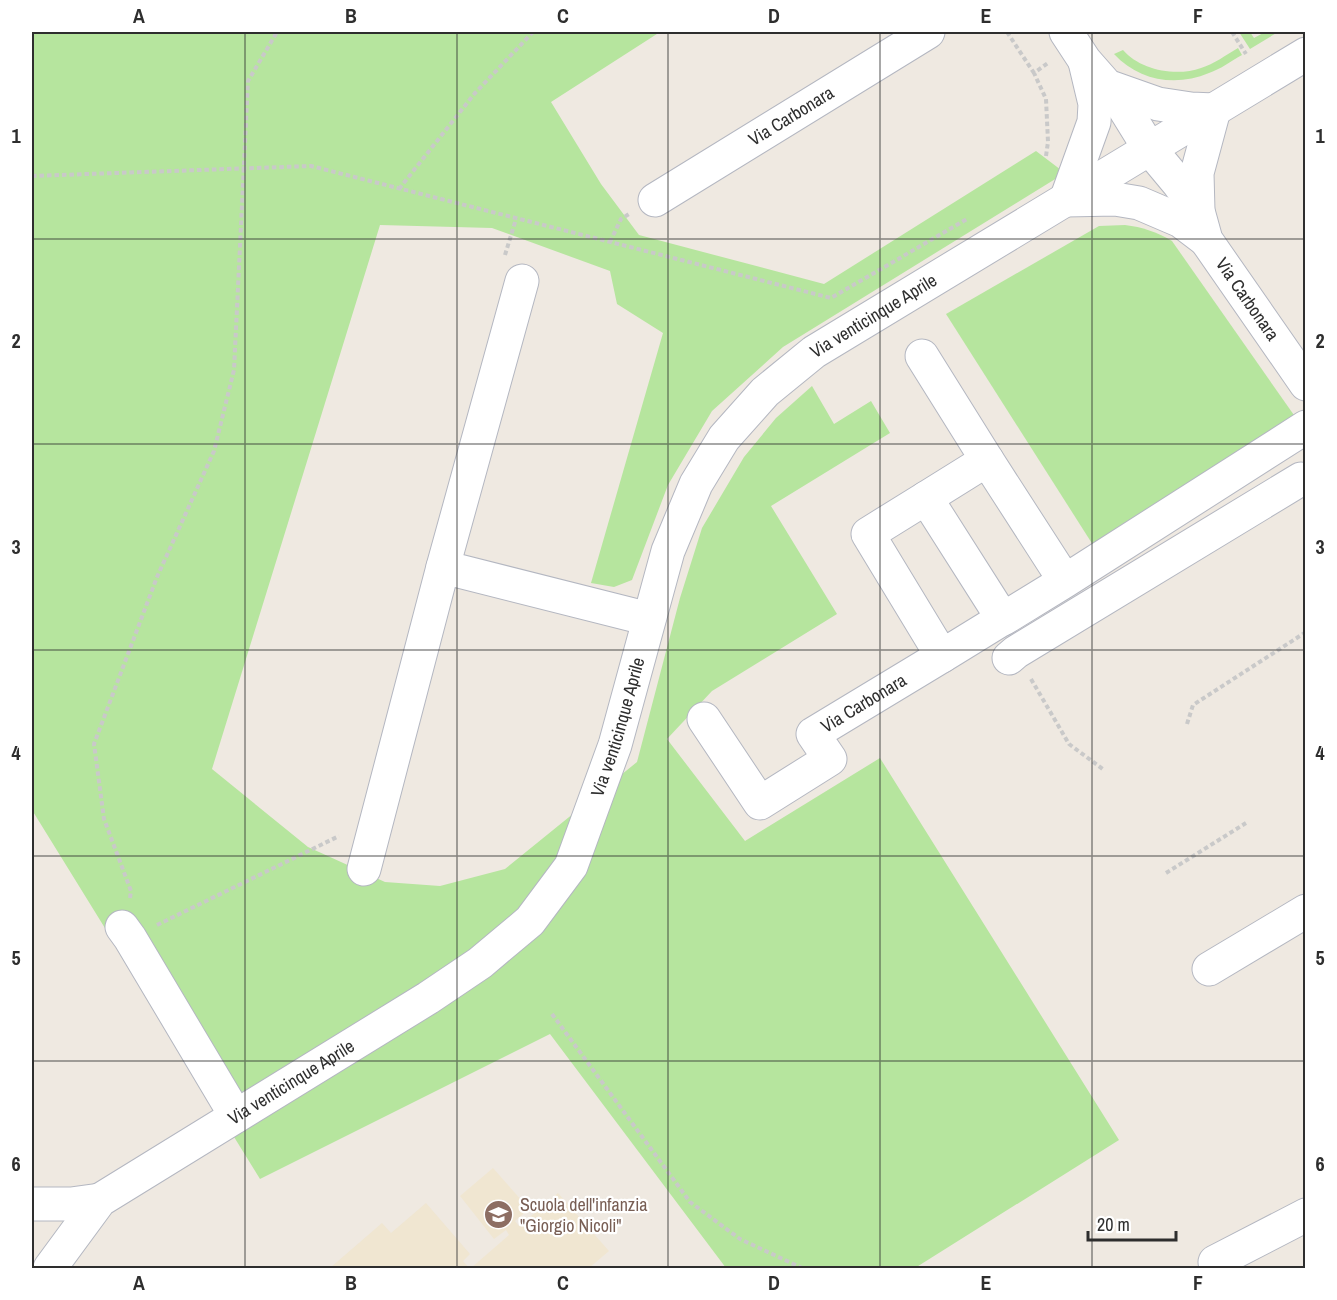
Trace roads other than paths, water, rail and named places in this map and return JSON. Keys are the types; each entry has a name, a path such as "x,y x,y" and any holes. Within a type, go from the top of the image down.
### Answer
{"street":[{"name":"Via Carbonara","path":"655,200 928,32"},
{"path":"1059,46 1085,61 1101,95 1094,122 1066,200"},
{"name":"Via venticinque Aprile","path":"32,1259 44,1253 84,1210 428,998 480,963 530,921 571,866 615,745 668,551 696,484 724,438 765,392 814,352 1305,54"},
{"name":"Via Carbonara","path":"1101,95 1141,153 1195,224 1305,384"},
{"path":"1101,95 1191,109 1214,110 1197,173 1195,224"},
{"name":"Via venticinque Aprile","path":"1066,200 1115,199 1139,202 1195,224"},
{"path":"364,869 443,567 522,281"},
{"path":"922,356 1065,581"},
{"name":"Via Carbonara","path":"704,719 760,803 830,759 813,734 1065,581 1305,427"},
{"path":"942,656 868,534 987,460"},
{"path":"1248,464 1270,498"},
{"path":"1013,655 1301,479"},
{"path":"926,498 1003,619 1007,616"},
{"path":"443,567 649,619"},
{"path":"1209,969 1305,911"},
{"path":"125,932 236,1116"},
{"path":"32,1204 84,1210"},
{"name":"Via venticinque Aprile","path":"32,1223 84,1210"},
{"name":"Via venticinque Aprile","path":"50,1269 84,1210"},
{"path":"1217,1269 1215,1262 1305,1215"}],"place":[{"name":"Scuola dell'infanzia \"Giorgio Nicoli\"","path":"499,1215"}]}
